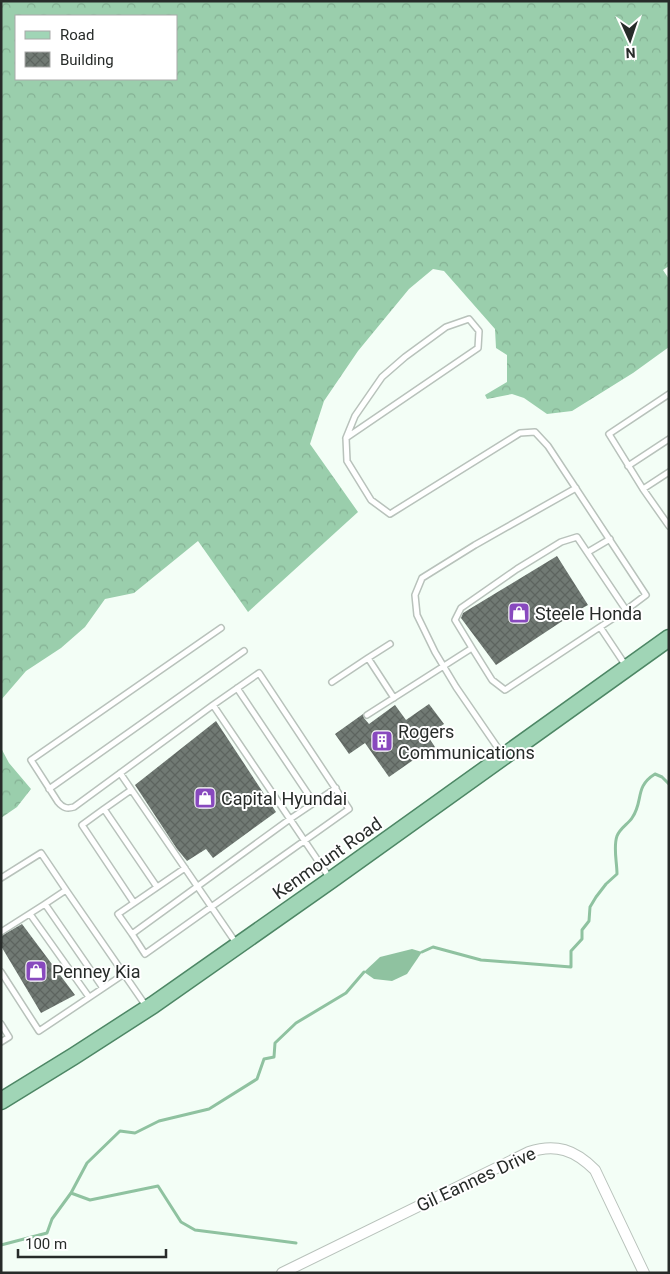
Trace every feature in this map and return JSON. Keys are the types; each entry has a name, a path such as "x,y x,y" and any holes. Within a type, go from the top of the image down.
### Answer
{"main road":[{"name":"Kenmount Road","path":"1,1101 147,1008 238,945 669,638"}],"street":[{"name":"Gil Eannes Drive","path":"282,1273 529,1152 547,1148 563,1149 577,1155 595,1170 644,1273"}],"lane":[{"path":"346,438 478,348 479,331 469,319 446,326 382,377 355,416 346,438 347,461 371,500 390,514 520,433 534,432 548,446 646,595 626,610 505,690 492,680 455,620 460,608 517,569 561,542 577,537 626,610"},
{"path":"669,394 608,434 669,526"},
{"path":"628,466 669,439"},
{"path":"643,489 668,474"},
{"path":"504,756 456,687 435,652 418,615 415,595 422,578 475,545 576,488"},
{"path":"588,552 610,539"},
{"path":"600,627 627,668"},
{"path":"185,868 118,914 145,954 349,809 259,673 74,807 61,806 31,760 221,628"},
{"path":"332,682 390,644"},
{"path":"367,715 472,648"},
{"path":"49,789 244,651"},
{"path":"368,658 394,698"},
{"path":"237,688 314,803"},
{"path":"213,705 331,880"},
{"path":"120,773 238,945"},
{"path":"132,934 336,788"},
{"path":"131,790 82,825 134,902"},
{"path":"104,809 157,887"},
{"path":"1,878 41,853 147,1008"},
{"path":"1,932 66,890"},
{"path":"45,904 102,988"},
{"path":"30,914 89,997"},
{"path":"1,972 39,1031 124,974"},
{"path":"1,1024 9,1037 1,1042"}],"green space":[{"path":"1,1 669,1 669,266 663,270 669,279 669,347 633,373 572,411 547,414 524,398 512,394 487,399 485,395 507,382 507,355 496,348 495,329 444,271 433,269 409,289 358,351 324,401 310,444 358,512 248,612 198,541 134,593 105,599 85,627 61,648 26,671 1,700"},
{"path":"1,748 9,763 31,789 17,807 1,818"}],"shaded area":[{"path":"412,949 422,952 407,974 392,981 374,979 364,972 380,957"}],"building":[{"name":"Steele Honda","path":"557,556 588,605 496,665 461,618 463,613"},
{"name":"Rogers Communications","path":"429,704 444,724 427,735 435,747 389,777 365,743 349,754 335,734 363,714 369,724 395,705 406,720"},
{"name":"Capital Hyundai","path":"216,721 276,812 213,858 206,849 187,861 135,785"},
{"name":"Penney Kia","path":"22,924 75,995 41,1013 1,946 1,936"}],"waterway":[{"path":"422,952 433,947 481,960 571,967 571,951 582,939 582,930 589,921 590,907 606,884 617,874 615,850 617,836 636,812 644,784 655,774 662,777 669,784"},
{"path":"1,1245 47,1233 52,1219 71,1193 87,1163 120,1131 135,1133 159,1121 209,1109 257,1079 264,1059 274,1057 275,1043 296,1023 346,993 364,972"},
{"path":"71,1193 90,1200 158,1186 181,1222 195,1230 296,1243"}],"place":[{"name":"Steele Honda","path":"519,613"},
{"name":"Rogers Communications","path":"382,741"},
{"name":"Capital Hyundai","path":"205,798"},
{"name":"Penney Kia","path":"36,971"}]}
